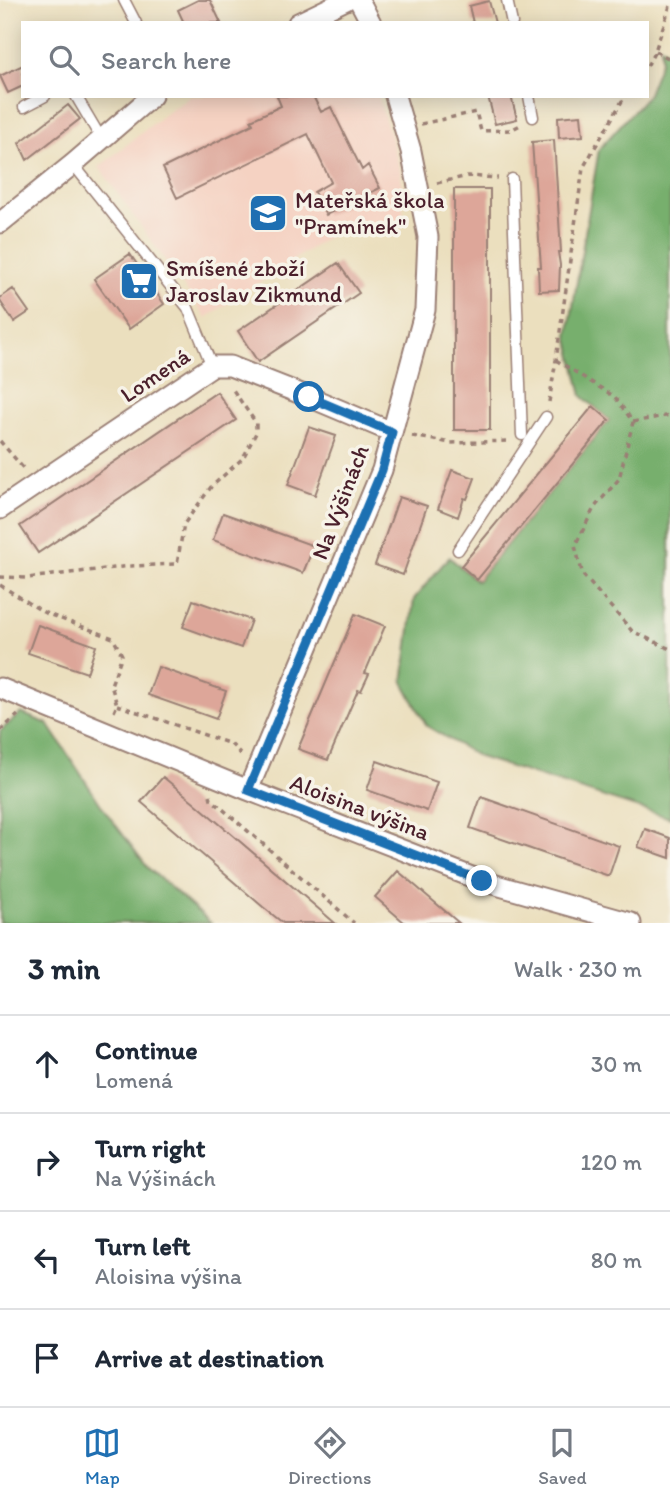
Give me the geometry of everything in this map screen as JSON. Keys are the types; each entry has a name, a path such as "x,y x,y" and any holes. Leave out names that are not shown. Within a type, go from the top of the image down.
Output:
{"street":[{"path":"302,21 346,0"},
{"path":"359,0 371,21"},
{"path":"0,223 150,98"},
{"name":"Na Výšinách","path":"248,790 382,470 425,310 428,237 396,98"},
{"name":"Lomená","path":"0,509 212,366 230,366 392,432"},
{"name":"Aloisina výšina","path":"0,688 248,790 482,881 631,923"}],"lane":[{"path":"124,0 135,21"},
{"path":"507,0 512,21"},
{"path":"24,107 41,98"},
{"path":"77,98 102,140"},
{"path":"528,98 533,117"},
{"path":"73,164 188,308 212,366"},
{"path":"512,179 522,435"},
{"path":"458,551 546,416"}],"path":[{"path":"649,62 670,6"},
{"path":"655,51 670,59"},
{"path":"546,416 583,168 624,98"},
{"path":"404,128 476,112 481,131 511,130 533,117"},
{"path":"418,186 468,176 512,179"},
{"path":"556,360 615,397 633,422 619,479 594,508 575,546 583,575 632,631 670,649"},
{"path":"0,577 27,578 131,565 177,564 184,524 211,487 243,458 256,433 256,424 236,393 212,366"},
{"path":"633,422 670,415"},
{"path":"392,432 451,443 513,441 522,435"},
{"path":"0,441 37,484"},
{"path":"0,585 45,613 113,638 122,655 111,685 117,705 231,744 256,771"},
{"path":"206,773 211,799 354,923"}],"shaded area":[{"name":"Mateřská škola \"Pramínek\"","path":"188,98 379,98 400,169 405,224 340,229 206,318 99,167"}],"green space":[{"path":"661,47 670,52 670,818 479,757 427,726 403,682 414,599 449,557 477,581 609,420 582,396 568,336 599,149 645,98 649,98 649,91 661,60"},
{"path":"21,713 48,724 103,808 148,868 211,923 0,923 0,731"}],"building":[{"path":"198,0 210,0 220,21 183,21 178,10"},
{"path":"489,1 494,21 473,21 469,6"},
{"path":"21,66 21,87 8,93 0,76"},
{"path":"278,98 314,98 321,112 331,107 362,170 368,165 380,188 326,215 314,192 331,182 308,134 177,198 163,168 253,124 251,120 281,106"},
{"path":"488,98 512,98 517,119 495,124"},
{"path":"68,105 80,119 27,160 19,143"},
{"path":"581,115 583,136 559,138 558,117"},
{"path":"554,140 561,252 558,252 559,290 539,291 538,267 541,267 532,142"},
{"path":"454,189 490,189 490,430 454,430"},
{"path":"130,254 164,304 129,329 94,279"},
{"path":"338,263 359,293 258,362 238,331"},
{"path":"13,289 29,312 14,322 0,301 0,298"},
{"path":"217,392 236,420 38,553 20,526"},
{"path":"593,406 609,420 477,580 461,566"},
{"path":"309,427 336,436 315,495 288,485"},
{"path":"452,470 475,478 458,517 438,509"},
{"path":"399,497 427,506 403,575 375,565"},
{"path":"223,513 314,546 303,573 213,540"},
{"path":"193,600 251,620 241,648 183,627"},
{"path":"355,614 385,626 365,673 369,674 361,691 358,690 328,760 298,749"},
{"path":"38,625 96,646 87,673 28,653"},
{"path":"158,667 226,691 216,719 148,695"},
{"path":"377,761 437,782 427,811 367,790"},
{"path":"163,777 335,923 283,923 263,907 141,802"},
{"path":"481,797 619,846 609,876 470,828"},
{"path":"645,829 670,838 670,858 638,847"},
{"path":"398,871 459,923 405,923 375,897"}],"place":[{"name":"Mateřská škola \"Pramínek\"","path":"268,213"},
{"name":"Smíšené zboží Jaroslav Zikmund","path":"139,281"}],"route":[{"path":"309,397 392,432 382,470 248,790 482,881"}]}
